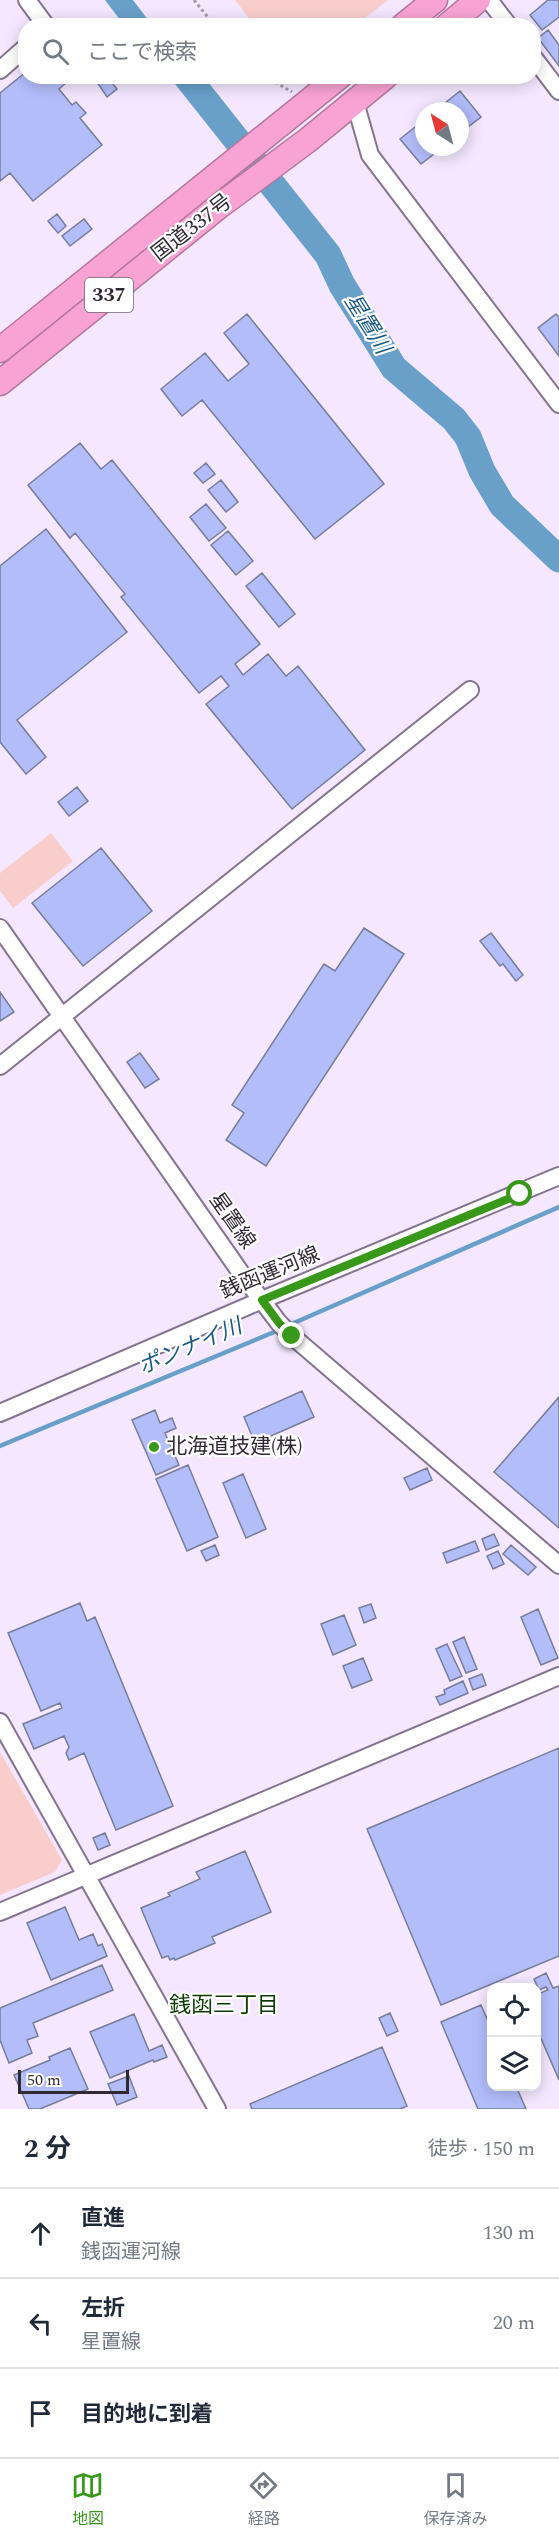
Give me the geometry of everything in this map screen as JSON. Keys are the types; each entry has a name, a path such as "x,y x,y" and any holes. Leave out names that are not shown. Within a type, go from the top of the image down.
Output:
{"highway":[{"path":"413,18 435,0"},
{"path":"457,18 478,0"},
{"name":"国道337号","path":"0,350 330,84"},
{"name":"国道337号","path":"0,383 218,207 308,140 376,84"}],"street":[{"path":"27,0 40,18"},
{"path":"489,0 503,18"},
{"path":"0,70 18,53"},
{"path":"541,67 559,91"},
{"path":"355,102 370,155 559,404"},
{"path":"0,1066 470,690"},
{"name":"星置線","path":"0,928 240,1273 279,1323 559,1565"},
{"name":"銭函運河線","path":"0,1413 559,1176"},
{"path":"0,1912 559,1676"},
{"path":"0,1722 88,1875 217,2109"}],"path":[{"path":"194,0 209,18"},
{"path":"279,84 310,101"}],"shaded area":[{"path":"235,0 388,0 365,18 249,18"},
{"path":"51,833 73,861 13,908 0,891 0,873"},
{"path":"0,1752 62,1860 55,1872 0,1895"}],"water":[{"path":"105,0 133,0 147,18 119,18"},
{"path":"177,84 197,84 230,127 222,134"}],"building":[{"path":"548,0 559,0 559,17 542,30 541,18 532,18 530,15"},
{"path":"548,30 559,45 559,66 541,42 541,36"},
{"path":"18,78 18,84 65,84 59,89 72,105 76,102 86,113 80,118 102,145 33,201 10,173 0,181 0,93"},
{"path":"98,84 113,84 117,89 107,97"},
{"path":"460,91 469,102 446,102"},
{"path":"469,102 481,117 469,126"},
{"path":"415,127 415,156 431,156 421,164 400,139"},
{"path":"57,214 66,226 58,233 48,221"},
{"path":"84,219 92,229 70,246 62,236"},
{"path":"247,314 384,484 315,539 202,400 182,416 161,389 205,353 228,381 249,364 224,333"},
{"path":"556,314 559,317 559,356 538,328"},
{"path":"80,443 101,469 112,460 260,644 235,664 243,675 268,654 286,676 298,666 365,750 292,809 206,704 229,686 221,676 199,693 121,597 125,594 75,533 70,538 28,485"},
{"path":"206,463 215,474 203,483 194,473"},
{"path":"221,480 238,502 226,512 208,490"},
{"path":"206,504 226,528 209,541 190,517"},
{"path":"46,529 127,632 17,720 46,757 26,774 0,742 0,566"},
{"path":"228,531 253,561 236,575 211,545"},
{"path":"262,573 295,614 279,627 246,586"},
{"path":"77,787 88,801 69,816 58,802"},
{"path":"101,848 152,911 83,966 32,903"},
{"path":"364,928 404,954 266,1166 226,1140 244,1113 232,1105 324,964 335,971"},
{"path":"491,933 523,975 516,981 503,964 500,966 480,941"},
{"path":"0,992 14,1012 0,1021"},
{"path":"140,1053 159,1079 145,1088 127,1062"},
{"path":"302,1391 314,1417 255,1443 244,1417"},
{"path":"559,1397 559,1528 494,1472"},
{"path":"155,1410 160,1423 172,1418 176,1428 165,1433 179,1465 156,1475 132,1420"},
{"path":"188,1465 218,1537 187,1551 156,1479"},
{"path":"427,1468 432,1480 410,1490 404,1478"},
{"path":"243,1474 266,1529 246,1538 223,1483"},
{"path":"494,1534 499,1545 486,1550 482,1539"},
{"path":"475,1541 479,1551 447,1563 443,1553"},
{"path":"215,1545 219,1555 206,1561 201,1551"},
{"path":"511,1545 536,1567 528,1575 503,1554"},
{"path":"498,1551 504,1564 493,1569 487,1556"},
{"path":"80,1603 87,1621 95,1617 173,1806 116,1830 84,1753 69,1760 66,1753 69,1747 64,1736 34,1749 23,1724 62,1708 60,1703 41,1711 8,1633"},
{"path":"371,1604 376,1618 364,1623 359,1608"},
{"path":"538,1609 558,1658 541,1665 521,1617"},
{"path":"344,1615 356,1645 333,1655 321,1624"},
{"path":"464,1637 477,1669 466,1673 453,1642"},
{"path":"447,1644 462,1676 450,1681 436,1649"},
{"path":"363,1658 372,1680 352,1688 343,1666"},
{"path":"482,1674 486,1685 473,1690 469,1679"},
{"path":"463,1681 468,1693 440,1705 436,1697 445,1694 444,1690"},
{"path":"559,1748 559,1956 494,1983 487,1983 487,1986 441,2005 367,1829"},
{"path":"105,1833 110,1845 98,1850 93,1838"},
{"path":"245,1851 271,1912 212,1937 215,1943 175,1960 174,1958 170,1960 168,1956 162,1958 141,1908 170,1896 168,1893 200,1879 196,1872"},
{"path":"65,1907 79,1940 93,1934 98,1946 102,1944 107,1956 51,1980 27,1923"},
{"path":"102,1965 113,1990 33,2023 38,2036 27,2040 32,2053 9,2063 0,2040 0,2008"},
{"path":"546,1973 553,1988 559,1986 559,2080 541,2039 541,1993 548,1990 546,1987 541,1989 541,1983 536,1983 534,1979"},
{"path":"481,2005 487,2019 487,2091 518,2091 526,2109 478,2109 441,2022"},
{"path":"390,2013 398,2031 387,2036 379,2018"},
{"path":"134,2014 149,2051 162,2045 167,2057 154,2062 153,2060 110,2078 90,2032"},
{"path":"382,2047 407,2106 400,2109 252,2109 250,2104"},
{"path":"70,2048 88,2089 40,2109 29,2109 14,2075 50,2060 49,2057"},
{"path":"129,2076 137,2097 117,2105 108,2084"}],"waterway":[{"name":"星置川","path":"192,84 328,255 342,285 394,368 454,419 468,437 482,471 502,505 559,559"},
{"name":"ポンナイ川","path":"287,1326 559,1207"},
{"name":"ポンナイ川","path":"0,1446 279,1330"}],"place":[{"name":"北海道技建(株)","path":"154,1447"}],"district":[{"name":"銭函三丁目","path":"224,2005"}],"route":[{"path":"292,1336 262,1300 520,1194"}]}
